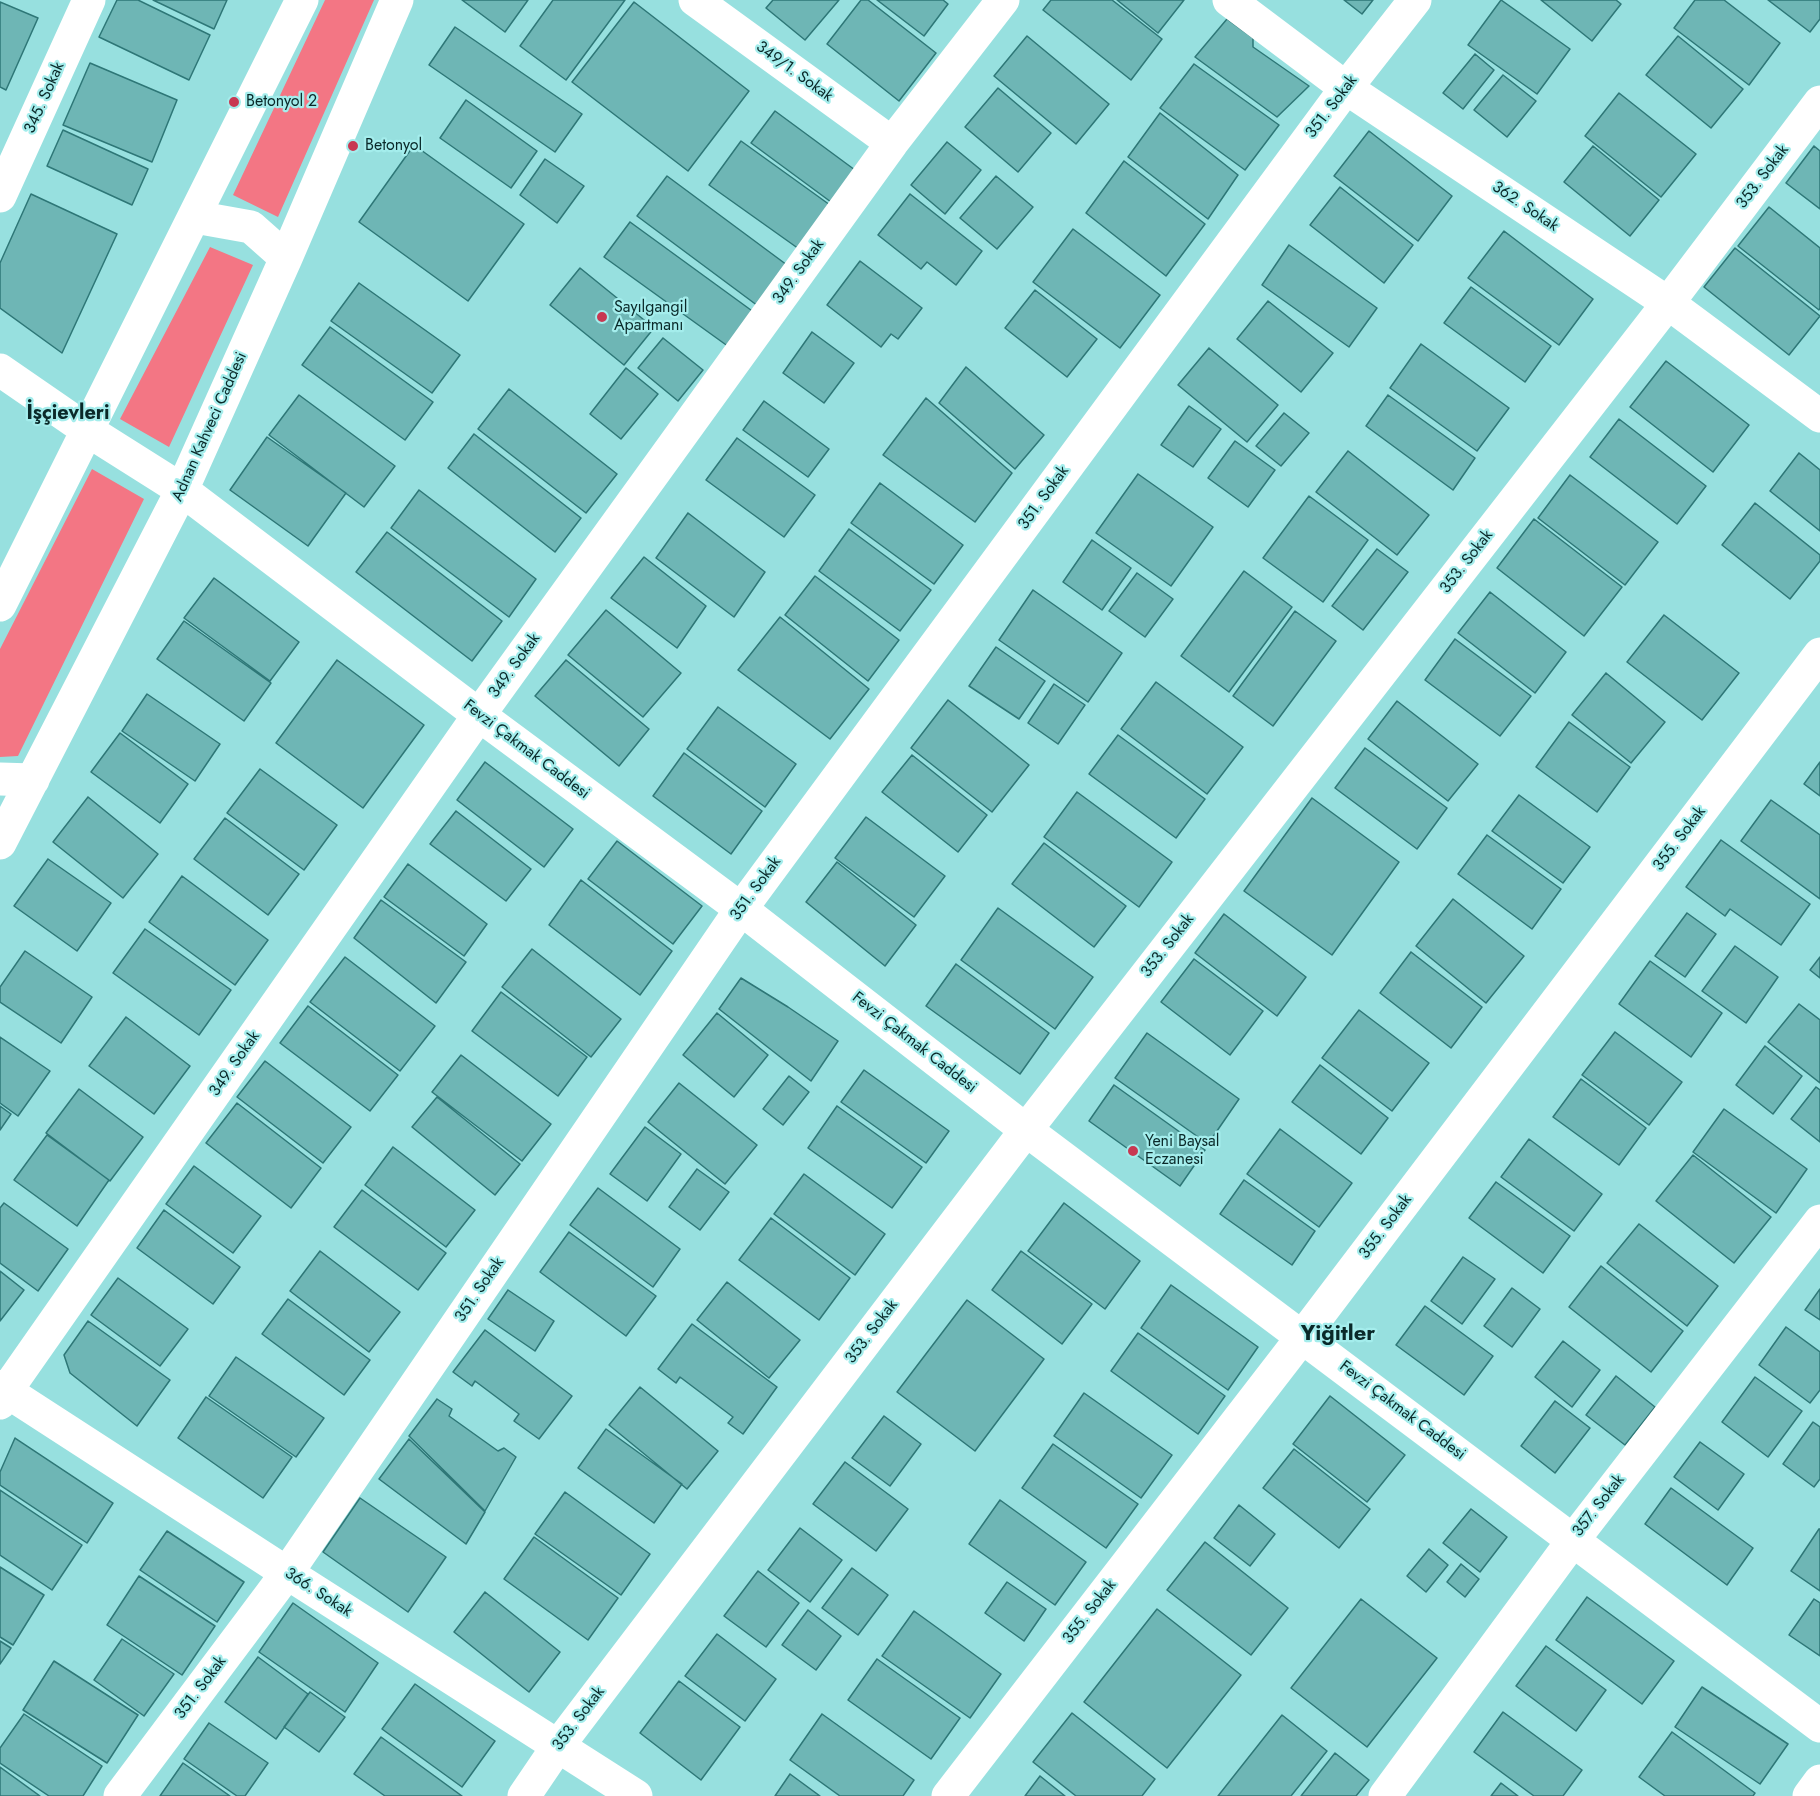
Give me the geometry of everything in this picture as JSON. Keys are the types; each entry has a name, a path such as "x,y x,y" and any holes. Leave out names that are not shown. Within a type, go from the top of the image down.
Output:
{"street":[{"name":"345. Sokak","path":"0,196 89,0"},
{"path":"0,605 302,0"},
{"name":"Adnan Kahveci Caddesi","path":"0,843 182,490 286,258 397,0"},
{"name":"349/1. Sokak","path":"695,0 892,143"},
{"name":"349. Sokak","path":"2,1394 479,716 892,143 1003,0"},
{"name":"362. Sokak","path":"1229,0 1346,87 1668,303 1820,416"},
{"name":"351. Sokak","path":"120,1796 287,1573 741,909 1346,87 1415,0"},
{"name":"353. Sokak","path":"524,1796 558,1746 1026,1130 1668,303 1820,102"},
{"path":"195,217 251,227 286,258"},
{"name":"Fevzi Çakmak Caddesi","path":"0,370 87,430 182,490 479,716 741,909 1026,1130 1574,1539 1820,1726"},
{"name":"355. Sokak","path":"948,1796 1303,1336 1820,654"},
{"path":"0,779 33,780"},
{"name":"357. Sokak","path":"1385,1796 1574,1539 1820,1221"},
{"name":"366. Sokak","path":"2,1394 636,1796"},
{"path":"1809,1796 1820,1780"}],"shaded area":[{"path":"325,0 374,0 278,217 233,195"},
{"path":"210,247 253,265 169,447 120,419"},
{"path":"92,469 144,499 18,756 0,757 0,649"}],"building":[{"path":"117,0 138,0 210,35 189,80 99,37"},
{"path":"153,0 227,0 214,29"},
{"path":"462,0 528,0 505,32"},
{"path":"553,0 625,0 566,80 520,46"},
{"path":"773,0 839,0 805,40 766,8"},
{"path":"861,0 868,0 936,53 899,101 827,44"},
{"path":"877,0 943,0 948,4 924,36"},
{"path":"1051,0 1112,0 1162,39 1131,80 1043,10"},
{"path":"1117,0 1184,0 1158,33"},
{"path":"1344,0 1373,0 1362,14"},
{"path":"1501,0 1570,49 1537,94 1468,45"},
{"path":"1541,0 1616,0 1621,4 1592,41"},
{"path":"1695,0 1724,0 1780,43 1749,85 1674,28"},
{"path":"1768,0 1820,0 1820,19 1810,32"},
{"path":"0,2 38,18 6,90 0,87"},
{"path":"634,2 749,91 688,171 572,82"},
{"path":"1227,19 1253,38 1253,47 1309,86 1277,117 1195,57"},
{"path":"455,27 582,114 555,152 429,65"},
{"path":"1027,36 1109,104 1076,144 994,76"},
{"path":"1678,36 1743,89 1711,128 1646,75"},
{"path":"1475,54 1494,70 1463,109 1443,93"},
{"path":"90,63 177,100 152,162 63,125"},
{"path":"1194,64 1279,125 1245,170 1160,108"},
{"path":"1503,75 1536,101 1507,137 1474,110"},
{"path":"998,88 1051,133 1018,172 965,127"},
{"path":"1619,93 1696,154 1661,197 1585,136"},
{"path":"466,100 537,151 511,188 440,138"},
{"path":"775,111 855,170 831,202 751,143"},
{"path":"1160,113 1238,175 1208,219 1128,157"},
{"path":"63,130 148,169 132,205 47,166"},
{"path":"1369,131 1452,196 1418,241 1334,176"},
{"path":"741,141 830,205 799,249 709,185"},
{"path":"947,142 981,170 945,214 911,185"},
{"path":"414,145 524,224 468,301 359,222"},
{"path":"1593,146 1659,200 1630,236 1564,182"},
{"path":"1814,146 1820,151 1820,209 1786,183"},
{"path":"545,159 584,186 557,223 520,195"},
{"path":"1124,161 1205,224 1166,276 1086,213"},
{"path":"667,176 787,265 758,306 637,216"},
{"path":"996,176 1033,207 997,249 960,218"},
{"path":"1340,187 1413,245 1384,283 1310,225"},
{"path":"31,194 117,234 62,353 0,308 0,263"},
{"path":"910,194 982,251 956,285 927,262 921,269 878,235"},
{"path":"1769,207 1820,248 1819,310 1738,246"},
{"path":"630,222 755,313 729,347 604,257"},
{"path":"1073,229 1160,295 1120,348 1033,282"},
{"path":"1504,231 1593,299 1559,345 1468,278"},
{"path":"1289,245 1377,308 1349,347 1262,285"},
{"path":"1735,248 1820,316 1789,355 1704,287"},
{"path":"860,261 922,308 898,339 891,334 881,347 827,305"},
{"name":"Sayılgangil Apartmanı","path":"580,268 654,328 624,365 550,305"},
{"path":"359,283 460,355 432,393 331,321"},
{"path":"1471,287 1551,346 1525,382 1444,323"},
{"path":"1035,290 1097,339 1067,377 1005,328"},
{"path":"1268,301 1333,353 1301,392 1237,339"},
{"path":"330,327 433,402 405,440 302,365"},
{"path":"812,332 854,363 824,403 783,373"},
{"path":"663,338 703,370 678,401 638,368"},
{"path":"1421,344 1509,408 1477,451 1390,388"},
{"path":"1209,348 1278,405 1247,442 1178,385"},
{"path":"1666,361 1749,425 1713,472 1630,407"},
{"path":"966,367 1044,435 1015,469 939,403"},
{"path":"626,368 658,394 621,439 590,414"},
{"path":"509,389 617,474 586,513 478,429"},
{"path":"299,395 395,466 364,507 269,435"},
{"path":"1388,395 1475,458 1453,490 1366,426"},
{"path":"926,398 1012,473 975,522 883,455"},
{"path":"764,401 829,449 808,477 743,430"},
{"path":"1189,406 1221,429 1193,467 1161,445"},
{"path":"1284,413 1309,433 1281,466 1256,446"},
{"path":"1619,419 1706,486 1677,524 1590,457"},
{"path":"474,434 581,518 555,552 448,468"},
{"path":"267,437 346,493 308,546 230,490"},
{"path":"737,438 815,495 784,537 706,480"},
{"path":"1235,441 1275,470 1248,507 1208,478"},
{"path":"1348,451 1429,515 1397,555 1316,492"},
{"path":"1799,453 1820,470 1820,531 1770,491"},
{"path":"1138,474 1213,527 1171,586 1096,533"},
{"path":"1570,475 1658,542 1625,585 1538,518"},
{"path":"880,483 963,545 934,584 851,523"},
{"path":"419,490 536,579 509,617 391,528"},
{"path":"1309,496 1368,540 1323,602 1263,558"},
{"path":"1755,503 1820,555 1820,561 1790,599 1722,545"},
{"path":"688,513 765,572 734,617 656,558"},
{"path":"1534,519 1622,587 1584,636 1497,568"},
{"path":"849,529 931,590 900,631 819,571"},
{"path":"387,532 502,621 472,661 356,572"},
{"path":"1092,540 1131,568 1102,610 1063,582"},
{"path":"1377,549 1408,572 1363,630 1332,606"},
{"path":"644,557 706,606 677,648 611,598"},
{"path":"1244,571 1292,607 1229,692 1181,656"},
{"path":"1137,573 1173,599 1145,637 1109,611"},
{"path":"815,576 899,640 868,681 785,615"},
{"path":"214,578 299,642 270,681 184,618"},
{"path":"1033,590 1122,653 1088,702 999,640"},
{"path":"1490,592 1566,652 1535,693 1458,633"},
{"path":"606,610 681,673 643,717 568,655"},
{"path":"1295,611 1336,641 1273,726 1233,696"},
{"path":"1664,615 1739,673 1702,720 1627,662"},
{"path":"780,617 869,689 830,739 738,670"},
{"path":"184,621 271,683 244,721 157,659"},
{"path":"1455,639 1531,696 1500,736 1425,680"},
{"path":"996,647 1045,681 1019,719 969,686"},
{"path":"337,660 424,725 363,808 276,743"},
{"path":"566,660 649,729 619,766 535,696"},
{"path":"1606,673 1665,722 1631,763 1572,715"},
{"path":"1156,682 1243,747 1207,794 1121,729"},
{"path":"1054,684 1085,705 1058,744 1028,723"},
{"path":"147,694 220,744 195,781 122,731"},
{"path":"948,700 1029,765 992,812 911,748"},
{"path":"1397,701 1478,764 1448,801 1368,739"},
{"path":"718,707 796,764 765,807 687,749"},
{"path":"1569,722 1630,767 1597,812 1536,767"},
{"path":"120,733 188,784 160,823 91,772"},
{"path":"1118,735 1205,799 1176,838 1089,774"},
{"path":"1365,748 1447,808 1417,849 1335,788"},
{"path":"684,753 762,811 731,854 653,796"},
{"path":"912,755 987,815 958,852 882,792"},
{"path":"485,762 573,829 544,867 457,800"},
{"path":"1820,762 1820,796 1804,784"},
{"path":"260,769 337,825 304,870 227,813"},
{"path":"1077,792 1172,862 1139,907 1044,837"},
{"path":"1519,795 1590,847 1563,883 1492,831"},
{"path":"88,797 158,854 123,898 53,842"},
{"path":"1312,798 1399,862 1332,955 1244,891"},
{"path":"1771,800 1820,835 1820,899 1741,841"},
{"path":"456,811 531,869 506,901 430,844"},
{"path":"866,817 945,876 914,917 835,858"},
{"path":"225,818 299,874 268,915 194,859"},
{"path":"1487,835 1561,889 1532,929 1458,874"},
{"path":"1721,840 1810,904 1781,945 1730,909 1725,916 1686,887"},
{"path":"617,841 702,906 673,944 588,879"},
{"path":"1044,843 1126,906 1094,947 1012,884"},
{"path":"48,859 111,903 77,951 14,906"},
{"path":"837,862 916,925 885,966 806,902"},
{"path":"408,864 487,924 464,956 384,897"},
{"path":"182,876 268,940 235,985 149,922"},
{"path":"581,880 672,951 640,995 549,925"},
{"path":"1453,899 1524,956 1486,1003 1416,946"},
{"path":"381,900 466,962 436,1003 354,938"},
{"path":"998,908 1093,977 1055,1029 961,960"},
{"path":"1687,913 1716,934 1685,977 1655,956"},
{"path":"1224,914 1306,977 1277,1016 1195,953"},
{"path":"145,929 231,990 199,1035 113,973"},
{"path":"1735,946 1778,977 1746,1023 1702,991"},
{"path":"532,949 621,1019 591,1057 502,987"},
{"path":"25,951 92,997 61,1043 0,1002 0,987"},
{"path":"1411,952 1482,1007 1451,1048 1380,993"},
{"path":"345,957 435,1026 400,1071 310,1002"},
{"path":"1820,957 1820,978 1810,970"},
{"path":"1194,959 1263,1011 1230,1055 1161,1002"},
{"path":"1650,961 1722,1013 1691,1057 1619,1004"},
{"path":"956,964 1049,1033 1020,1074 926,1006"},
{"path":"741,978 838,1041 811,1081 719,1009"},
{"path":"501,992 587,1057 558,1096 472,1031"},
{"path":"1799,1004 1820,1020 1820,1083 1768,1042"},
{"path":"308,1006 398,1075 370,1111 280,1043"},
{"path":"1359,1010 1429,1063 1392,1111 1322,1058"},
{"path":"717,1013 768,1055 734,1097 683,1055"},
{"path":"126,1017 190,1066 154,1114 89,1066"},
{"path":"1615,1032 1682,1082 1649,1125 1582,1075"},
{"path":"1147,1033 1239,1099 1208,1144 1115,1078"},
{"path":"0,1037 50,1071 18,1116 0,1103"},
{"path":"1765,1046 1802,1076 1773,1114 1736,1085"},
{"path":"461,1055 551,1124 522,1161 432,1092"},
{"path":"265,1061 351,1127 323,1163 237,1097"},
{"path":"1320,1065 1388,1118 1361,1154 1292,1102"},
{"path":"864,1070 949,1131 926,1163 841,1102"},
{"path":"789,1076 809,1092 783,1125 763,1109"},
{"path":"1581,1079 1646,1128 1619,1165 1553,1117"},
{"path":"679,1083 757,1145 725,1184 648,1122"},
{"path":"1114,1085 1205,1150 1180,1186 1089,1121"},
{"path":"1816,1087 1820,1090 1820,1142 1791,1119"},
{"path":"79,1089 143,1137 110,1181 46,1133"},
{"path":"437,1097 520,1164 495,1195 412,1127"},
{"path":"237,1103 321,1168 291,1208 206,1143"},
{"path":"0,1106 11,1114 0,1130"},
{"path":"837,1106 922,1167 892,1208 808,1148"},
{"path":"1724,1109 1807,1169 1776,1213 1693,1152"},
{"path":"645,1127 681,1154 647,1201 610,1174"},
{"path":"1280,1129 1352,1183 1319,1227 1247,1174"},
{"path":"47,1135 109,1180 77,1226 14,1180"},
{"path":"1529,1139 1602,1194 1574,1231 1501,1177"},
{"path":"393,1147 475,1210 446,1247 365,1185"},
{"path":"1693,1155 1771,1217 1734,1263 1656,1201"},
{"path":"194,1166 261,1216 233,1253 166,1204"},
{"path":"697,1169 729,1192 700,1230 669,1207"},
{"path":"804,1174 885,1234 855,1275 774,1214"},
{"path":"1244,1180 1315,1231 1292,1265 1220,1214"},
{"path":"1496,1182 1570,1236 1543,1273 1469,1218"},
{"path":"598,1188 680,1249 653,1287 570,1225"},
{"path":"362,1190 446,1253 418,1290 334,1227"},
{"path":"4,1203 68,1249 38,1291 0,1263 0,1208"},
{"path":"1064,1203 1140,1261 1105,1309 1028,1251"},
{"path":"164,1210 240,1267 213,1304 137,1248"},
{"path":"771,1218 850,1278 819,1320 739,1260"},
{"path":"1639,1224 1718,1286 1687,1326 1607,1263"},
{"path":"569,1232 656,1296 626,1336 540,1272"},
{"path":"320,1251 400,1312 369,1352 290,1291"},
{"path":"1021,1251 1092,1304 1062,1344 992,1290"},
{"path":"1463,1257 1495,1279 1462,1324 1431,1301"},
{"path":"1601,1266 1683,1331 1651,1372 1569,1307"},
{"path":"0,1271 24,1290 0,1321"},
{"path":"118,1278 188,1329 160,1366 91,1315"},
{"path":"727,1282 800,1340 769,1378 697,1320"},
{"path":"1171,1285 1258,1347 1228,1390 1141,1328"},
{"path":"1512,1288 1540,1309 1512,1347 1484,1326"},
{"path":"1820,1289 1820,1320 1805,1310"},
{"path":"508,1290 554,1321 535,1351 488,1319"},
{"path":"288,1299 370,1360 344,1395 262,1334"},
{"path":"967,1300 1044,1359 975,1451 897,1392"},
{"path":"1425,1306 1493,1356 1464,1395 1396,1345"},
{"path":"88,1321 170,1380 137,1426 70,1373 64,1355"},
{"path":"692,1324 777,1387 743,1434 728,1423 733,1417 680,1377 676,1383 658,1369"},
{"path":"1786,1327 1820,1352 1820,1390 1810,1403 1759,1365"},
{"path":"485,1330 572,1396 539,1439 514,1421 519,1414 475,1381 472,1386 453,1372"},
{"path":"1138,1333 1225,1396 1198,1434 1111,1371"},
{"path":"1563,1341 1600,1370 1572,1407 1535,1377"},
{"path":"236,1357 324,1418 296,1457 209,1396"},
{"path":"1616,1376 1655,1407 1625,1445 1586,1415"},
{"path":"1755,1377 1802,1411 1768,1457 1722,1422"},
{"path":"640,1387 718,1451 687,1489 609,1425"},
{"path":"1084,1393 1172,1455 1141,1498 1054,1436"},
{"path":"1330,1396 1405,1455 1367,1502 1293,1444"},
{"path":"206,1397 292,1457 263,1498 178,1438"},
{"path":"437,1399 452,1409 449,1416 498,1451 504,1448 516,1457 485,1511 409,1436"},
{"path":"1555,1401 1590,1428 1555,1473 1521,1446"},
{"path":"884,1416 921,1444 890,1486 852,1458"},
{"path":"1813,1422 1820,1427 1820,1479 1814,1487 1783,1464"},
{"path":"606,1429 682,1484 654,1523 578,1468"},
{"path":"15,1438 113,1503 87,1543 0,1485 0,1472"},
{"path":"409,1439 485,1512 466,1544 379,1479"},
{"path":"1700,1442 1744,1474 1718,1510 1674,1477"},
{"path":"1053,1444 1138,1504 1106,1548 1022,1488"},
{"path":"1294,1449 1370,1509 1339,1548 1263,1488"},
{"path":"845,1462 908,1509 876,1551 813,1504"},
{"path":"1671,1488 1753,1548 1727,1585 1645,1524"},
{"path":"0,1490 82,1545 52,1590 0,1555"},
{"path":"565,1492 650,1554 621,1595 535,1534"},
{"path":"360,1498 446,1557 408,1612 323,1552"},
{"path":"1000,1500 1086,1562 1055,1605 969,1544"},
{"path":"1239,1505 1275,1534 1250,1566 1214,1538"},
{"path":"1471,1509 1507,1537 1480,1572 1443,1543"},
{"path":"800,1528 842,1560 810,1602 768,1570"},
{"path":"1820,1529 1820,1591 1791,1571"},
{"path":"167,1531 244,1582 217,1622 140,1570"},
{"path":"534,1537 618,1598 588,1640 504,1579"},
{"path":"1205,1542 1288,1608 1251,1655 1167,1590"},
{"path":"1429,1549 1448,1565 1426,1592 1407,1576"},
{"path":"1461,1564 1479,1579 1465,1597 1447,1582"},
{"path":"0,1567 44,1595 13,1645 0,1637"},
{"path":"852,1568 888,1595 858,1635 822,1608"},
{"path":"758,1571 799,1603 766,1647 724,1616"},
{"path":"139,1576 215,1626 182,1675 107,1625"},
{"path":"1007,1582 1046,1609 1024,1641 985,1613"},
{"path":"485,1592 560,1652 529,1692 454,1632"},
{"path":"1587,1597 1674,1661 1642,1704 1556,1640"},
{"path":"1361,1599 1437,1658 1367,1747 1291,1688"},
{"path":"1814,1599 1820,1603 1820,1656 1789,1635"},
{"path":"293,1603 378,1663 345,1712 259,1652"},
{"path":"1157,1609 1241,1675 1167,1768 1084,1702"},
{"path":"808,1610 841,1636 816,1670 782,1645"},
{"path":"914,1611 1001,1674 970,1718 882,1656"},
{"path":"717,1634 776,1679 745,1721 685,1676"},
{"path":"122,1639 174,1674 144,1716 94,1680"},
{"path":"0,1641 11,1648 0,1664"},
{"path":"1546,1646 1606,1690 1576,1731 1516,1686"},
{"path":"258,1657 308,1694 276,1739 225,1702"},
{"path":"877,1659 960,1718 931,1759 848,1700"},
{"path":"54,1661 138,1715 107,1763 23,1710"},
{"path":"679,1681 740,1727 701,1780 640,1733"},
{"path":"415,1684 495,1741 462,1787 382,1729"},
{"path":"1702,1687 1788,1744 1760,1784 1675,1727"},
{"path":"310,1692 345,1717 319,1752 284,1727"},
{"path":"1503,1712 1582,1770 1563,1796 1534,1796 1474,1752"},
{"path":"1072,1713 1155,1779 1142,1796 1076,1796 1033,1762"},
{"path":"24,1714 102,1766 83,1796 49,1796 0,1763 0,1748"},
{"path":"822,1714 914,1780 903,1796 840,1796 790,1760"},
{"path":"1282,1715 1327,1751 1291,1796 1218,1796"},
{"path":"209,1723 268,1763 245,1796 237,1796 184,1759"},
{"path":"1672,1732 1755,1793 1753,1796 1665,1796 1639,1777"},
{"path":"381,1737 462,1796 385,1796 354,1774"},
{"path":"1335,1753 1369,1780 1356,1796 1301,1796"},
{"path":"183,1763 230,1796 160,1796"},
{"path":"0,1767 40,1796 0,1796"},
{"path":"790,1774 820,1796 775,1796"},
{"path":"1040,1776 1065,1796 1025,1796"},
{"path":"1501,1783 1518,1796 1491,1796"}],"place":[{"name":"Betonyol 2","path":"234,102"},
{"name":"Betonyol","path":"353,146"},
{"name":"Sayılgangil Apartmanı","path":"602,317"},
{"name":"Yeni Baysal Eczanesi","path":"1133,1151"}],"district":[{"name":"İşçievleri","path":"68,414"},
{"name":"Yiğitler","path":"1338,1335"}]}
